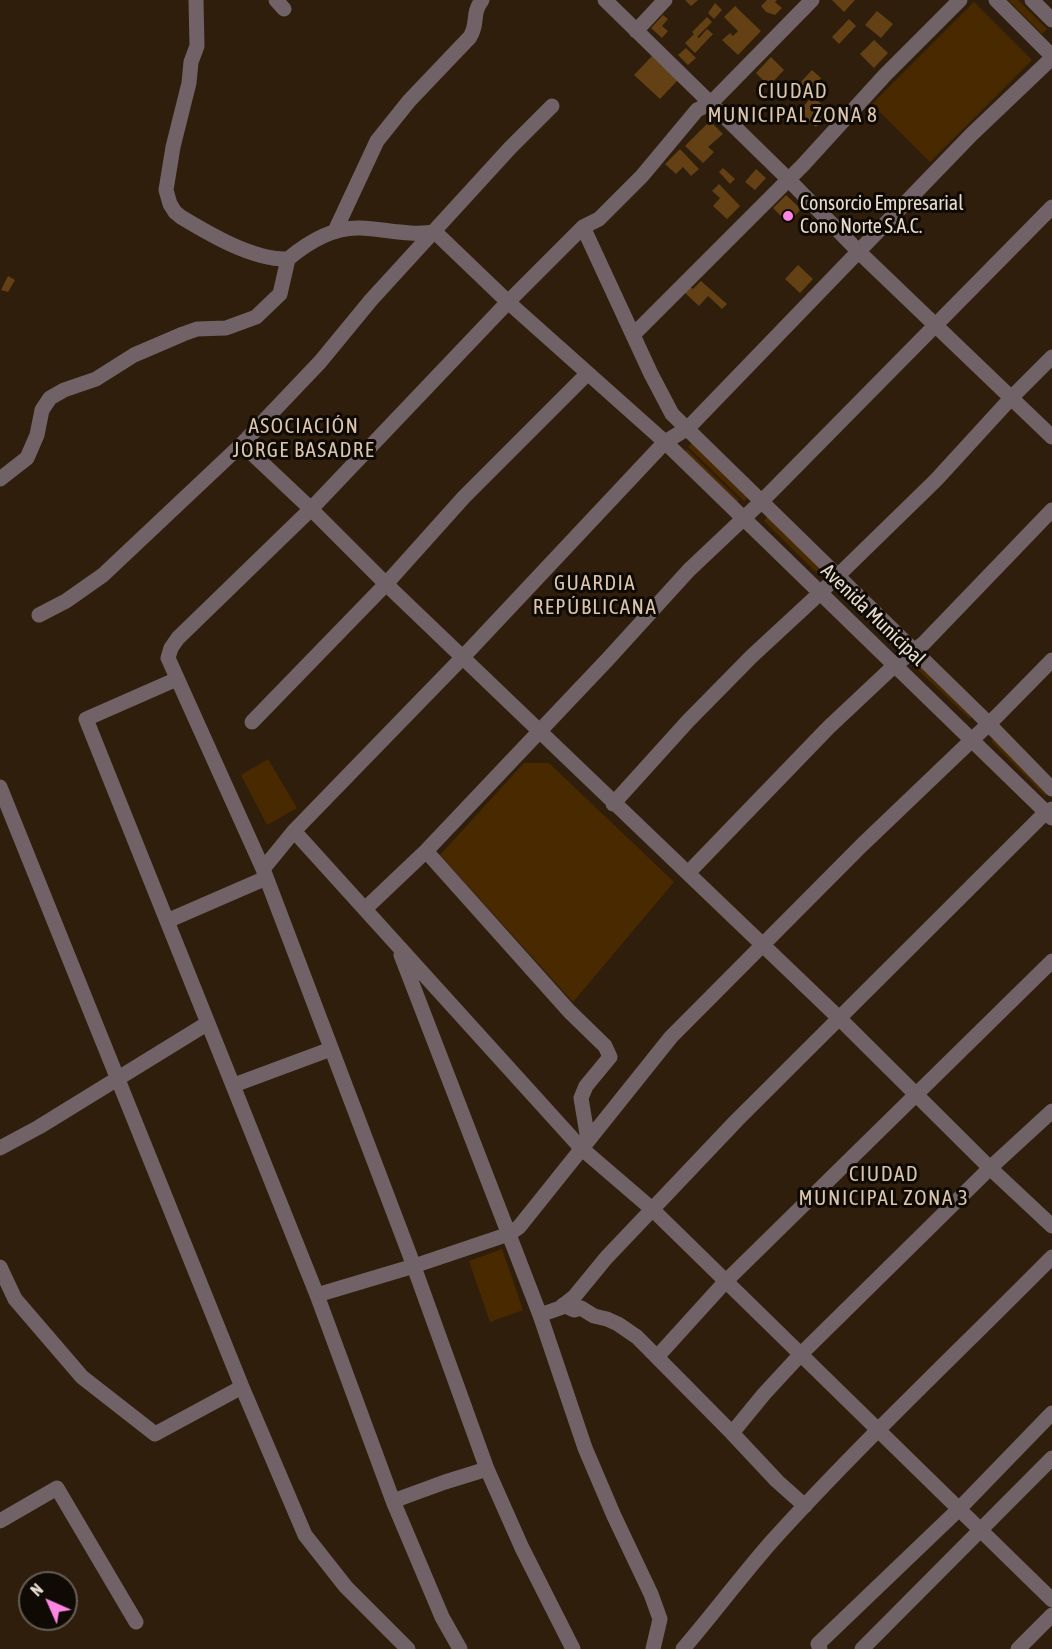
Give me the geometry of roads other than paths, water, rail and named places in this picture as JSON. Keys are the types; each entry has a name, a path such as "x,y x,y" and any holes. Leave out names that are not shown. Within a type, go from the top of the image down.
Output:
{"street":[{"path":"196,0 197,46 191,62 189,83 173,147 166,190 175,212 227,242 272,260 288,259 335,231 358,228 419,234 435,232"},
{"path":"335,231 377,141 409,101 470,37 476,27 475,15 482,0"},
{"path":"605,0 788,179 860,253 936,323 1052,437"},
{"path":"636,31 665,0"},
{"path":"573,1649 522,1548 488,1469 414,1266 265,873 168,658 177,639 311,509 508,302 583,227 600,219 642,176 697,110 711,103 812,0"},
{"path":"633,335 788,179 885,75 960,0"},
{"path":"167,921 265,873 294,831 463,657 665,442 688,428 860,253 971,135 1052,57 996,0"},
{"path":"1032,0 1052,20"},
{"path":"39,615 66,601 103,575 242,444 320,362 371,300 510,148 552,106"},
{"path":"366,908 426,851 689,570 762,501 1052,207"},
{"name":"Avenida Municipal","path":"583,227 672,414 988,723 1052,789"},
{"name":"Avenida Municipal","path":"435,232 508,302 665,442 819,594 1050,813"},
{"path":"0,480 27,458 37,435 42,410 50,398 64,390 96,379 134,355 183,334 197,329 226,328 256,318 279,294 288,259"},
{"path":"614,804 688,721 752,656 936,480 1052,357"},
{"path":"252,723 386,584 464,497 587,374"},
{"path":"242,444 1052,1226"},
{"path":"688,873 829,727 895,665 915,651 1052,510"},
{"path":"317,1295 414,1266 510,1233 519,1227 671,1037 1052,660"},
{"path":"177,679 86,719 317,1295 393,1501 442,1617 460,1649"},
{"path":"0,787 117,1079 305,1535 346,1587 408,1649"},
{"path":"540,1315 563,1305 574,1297 606,1258 652,1209 839,1018 1050,813"},
{"path":"294,831 584,1144 1052,1600"},
{"path":"426,851 569,1011 605,1046 610,1057 586,1086 581,1098 584,1144"},
{"path":"397,944 510,1233 585,1448 651,1594 660,1620 653,1649"},
{"path":"657,1357 725,1282 1052,961"},
{"path":"0,1148 39,1127 207,1023"},
{"path":"234,1085 332,1049"},
{"path":"732,1432 800,1355 990,1168 1052,1111"},
{"path":"683,1649 771,1542 878,1429 1052,1257"},
{"path":"0,1267 15,1299 82,1377 155,1434 243,1387"},
{"path":"563,1305 574,1310 581,1308 594,1316 607,1318 637,1337 732,1432 777,1481 805,1506"},
{"path":"820,1649 818,1644 958,1510 1052,1413"},
{"path":"862,1649 1052,1458"},
{"path":"393,1501 488,1469"},
{"path":"0,1521 57,1488 136,1622"},
{"path":"1018,1649 1052,1614"}],"place":[{"name":"Consorcio Empresarial Cono Norte S.A.C.","path":"788,216"}],"district":[{"name":"CIUDAD MUNICIPAL ZONA 8","path":"793,103"},
{"name":"ASOCIACIÓN JORGE BASADRE","path":"304,438"},
{"name":"GUARDIA REPÚBLICANA","path":"595,595"},
{"name":"CIUDAD MUNICIPAL ZONA 3","path":"884,1186"}]}
